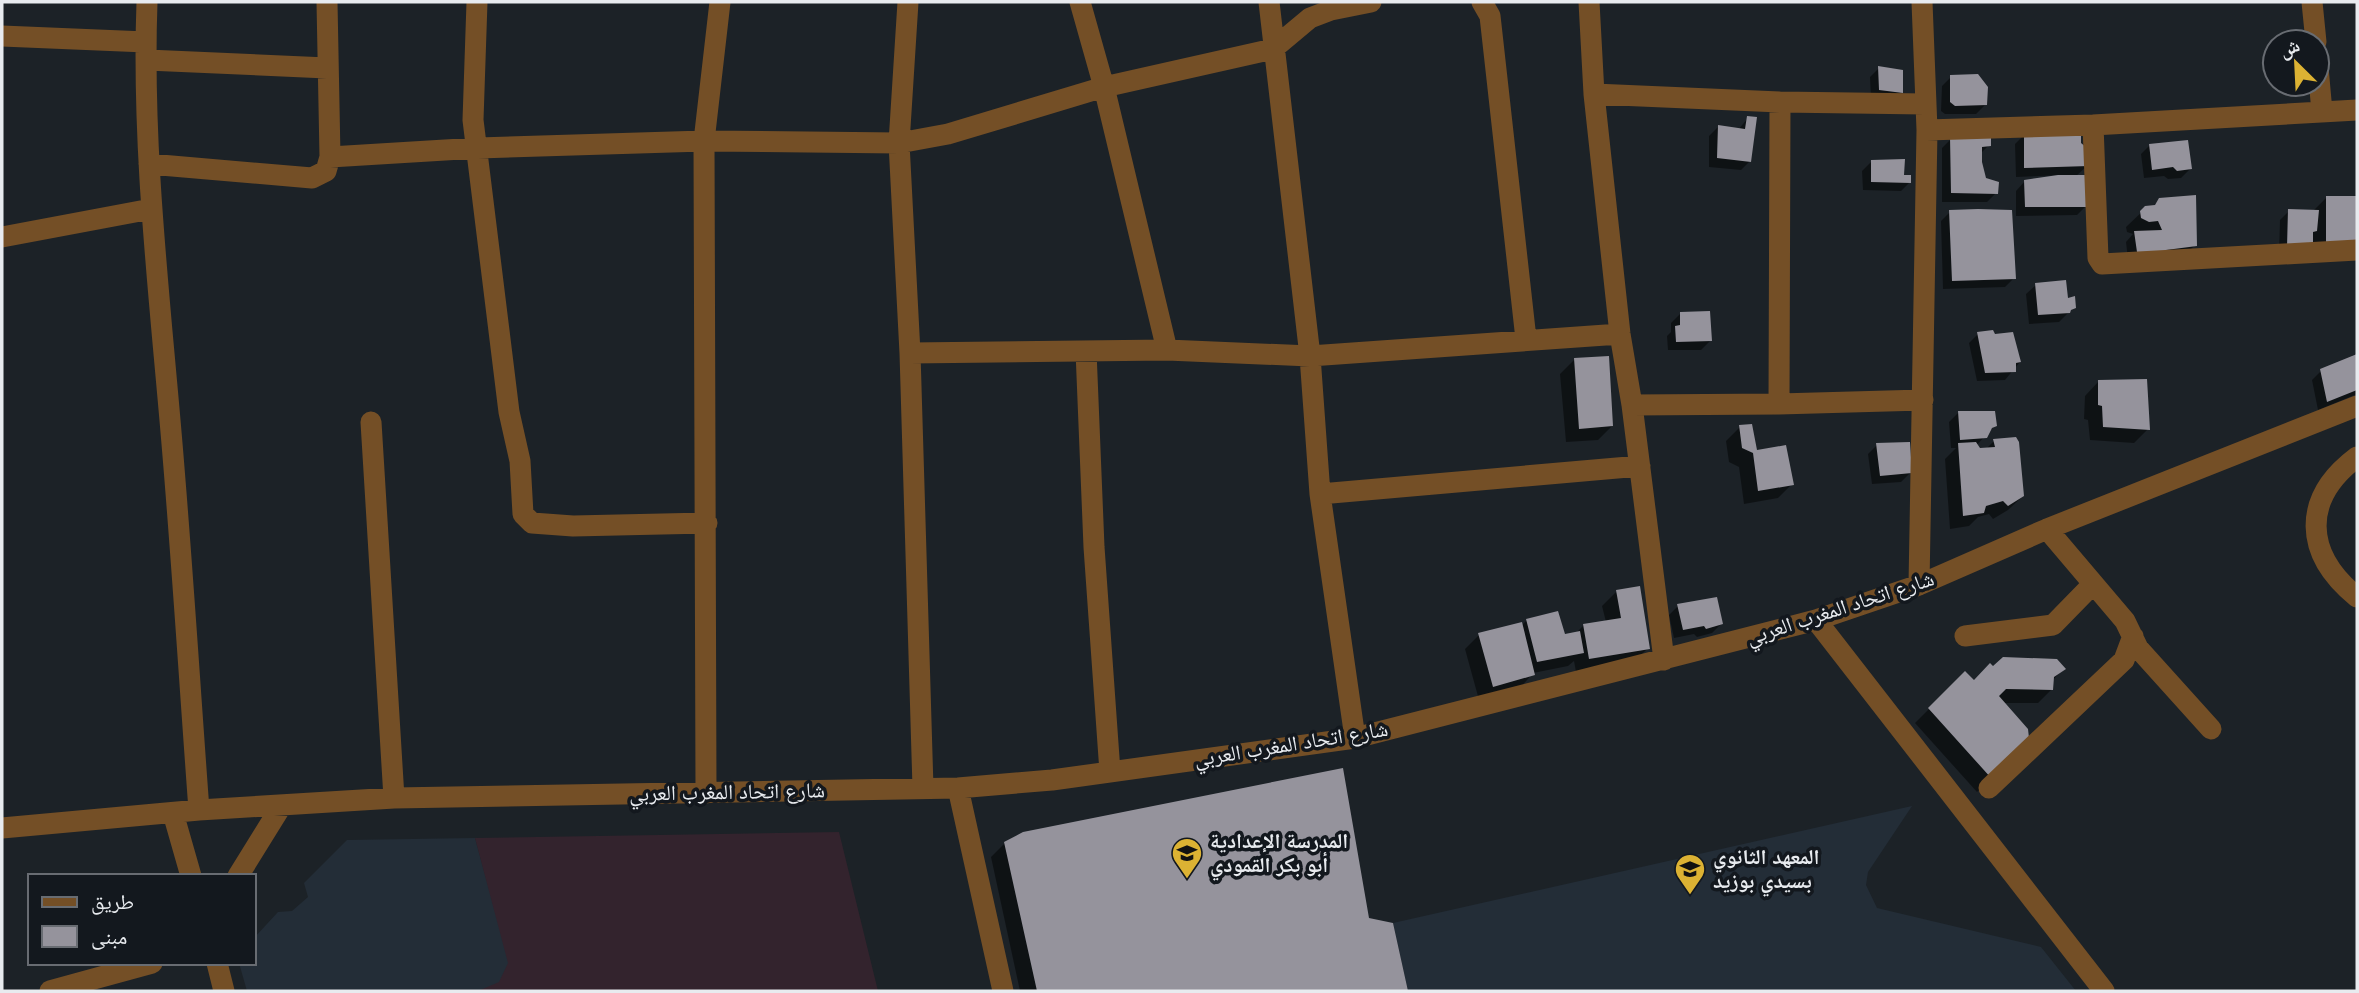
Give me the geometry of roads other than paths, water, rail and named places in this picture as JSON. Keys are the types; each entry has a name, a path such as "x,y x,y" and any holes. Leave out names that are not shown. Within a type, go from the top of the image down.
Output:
{"street":[{"path":"147,2 146,51 152,209 200,810"},
{"path":"149,163 312,178 326,171 330,157 327,2"},
{"path":"477,2 474,120 509,412 520,461 521,506 525,518 538,524 573,526 707,523"},
{"path":"706,793 704,141 720,2"},
{"path":"908,2 900,143 910,353 923,788"},
{"path":"1080,2 1104,88 1167,350"},
{"path":"1269,2 1310,356 1320,494 1355,738"},
{"path":"330,157 478,148 704,141 900,143 948,134 1104,88 1273,49 1310,18 1331,10 1371,2"},
{"path":"1482,2 1490,16 1526,340"},
{"path":"1589,2 1594,94 1620,334 1632,405 1664,660"},
{"path":"1919,585 1927,130 1922,2"},
{"path":"2312,2 2315,28"},
{"path":"2,37 327,68"},
{"path":"1594,94 1780,102 1925,104"},
{"path":"2321,98 2322,112"},
{"path":"1779,404 1780,102"},
{"path":"1927,130 2093,125 2357,110"},
{"path":"2093,125 2098,258 2102,264 2357,250"},
{"path":"2,237 152,209"},
{"path":"910,353 1167,350 1310,356 1620,334"},
{"path":"1086,351 1094,547 1110,772"},
{"path":"1632,405 1923,400"},
{"name":"شارع اتحاد المغرب العربي","path":"2,828 200,810 394,798 958,788 1110,772 1355,738 1816,621 1919,585 2047,529 2357,406"},
{"path":"371,422 394,798"},
{"path":"2357,457 2341,469 2328,485 2316,512 2318,542 2326,563 2357,597"},
{"path":"1320,494 1640,466"},
{"path":"2047,529 2126,621 2138,648 2211,729"},
{"path":"1965,636 2053,625 2094,584"},
{"path":"1816,621 2104,991"},
{"path":"1989,788 2124,660 2133,636"},
{"path":"958,788 1003,991"},
{"path":"239,874 282,805"},
{"path":"173,813 190,874"},
{"path":"50,991 145,965"},
{"path":"218,965 225,991"}],"place":[{"name":"المدرسة الإعدادية أبو بكر القمودي","path":"1187,880"},
{"name":"المعهد الثانوي بسيدي بوزيد","path":"1690,896"}]}
